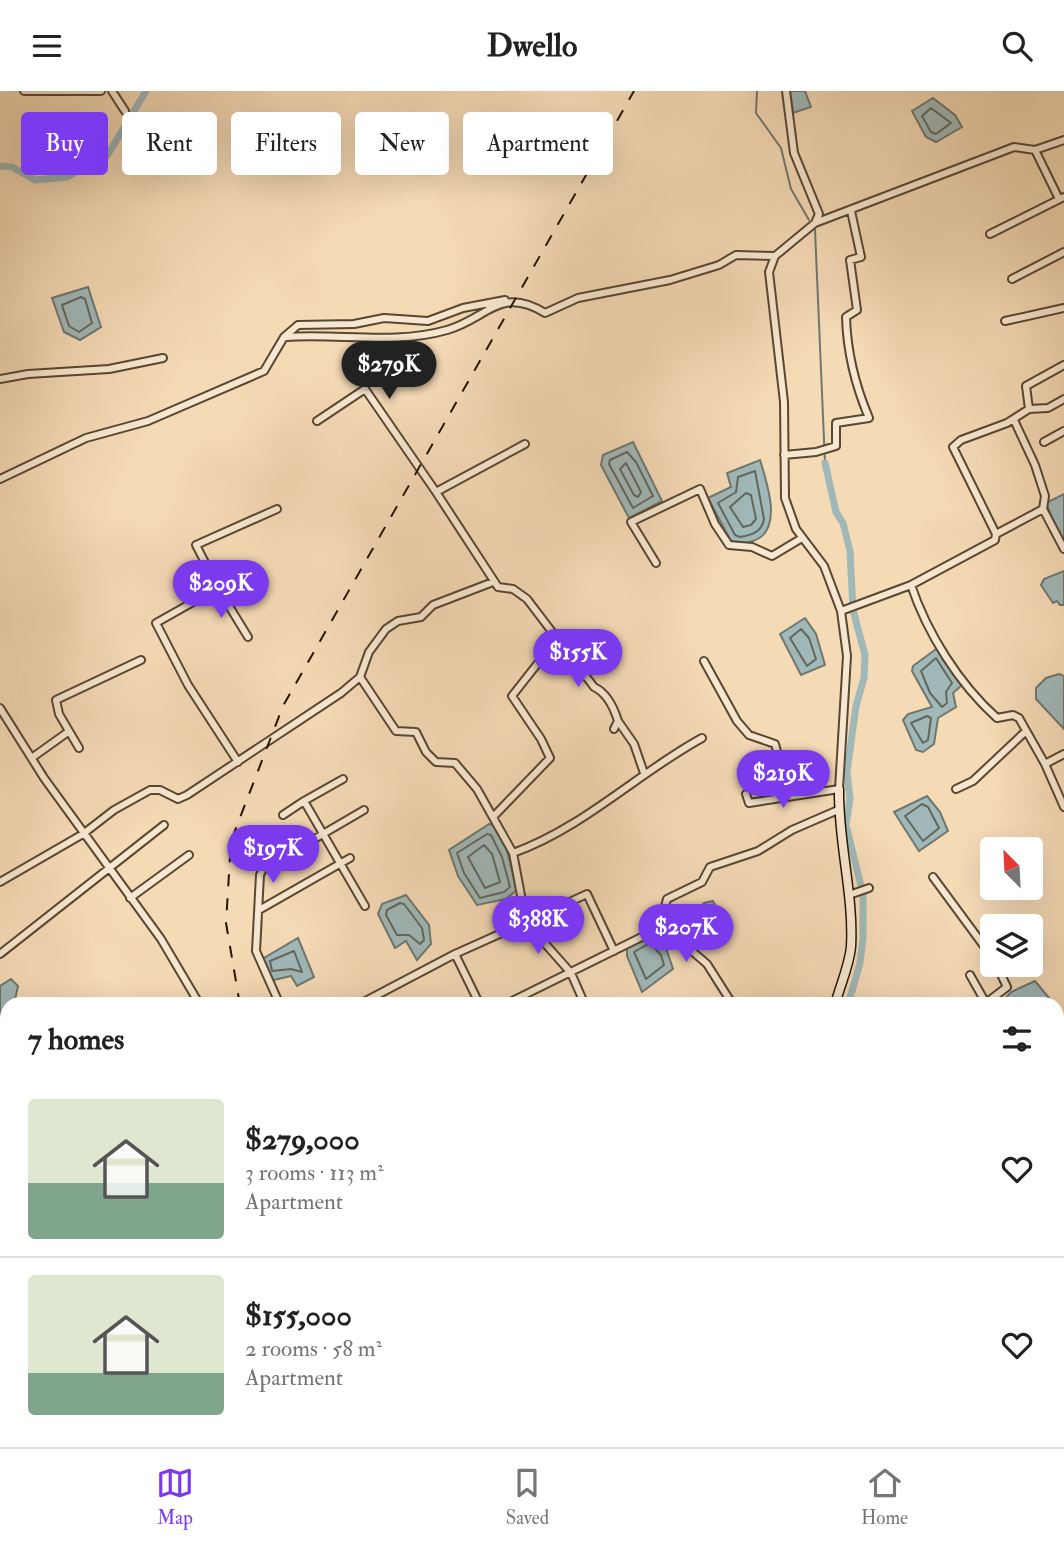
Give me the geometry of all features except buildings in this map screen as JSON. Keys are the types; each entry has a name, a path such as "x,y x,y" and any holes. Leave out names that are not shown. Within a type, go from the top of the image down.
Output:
{"street":[{"path":"24,91 101,91"},
{"path":"112,91 125,111"},
{"path":"786,91 794,153 819,214 814,223 775,256 769,272 784,402 785,498 802,538 824,566 841,611 847,656 838,810 849,895 851,947 838,997"},
{"path":"814,223 1014,147 1034,150 1064,140"},
{"path":"990,234 1062,198 1034,150"},
{"path":"784,455 816,452 836,446 836,423 869,418 858,391 847,341 846,317 857,310 850,260 861,257 851,211"},
{"path":"1012,279 1064,252"},
{"path":"0,478 86,437 148,421 264,371 284,337 298,325 354,324 384,319 428,321 463,308 505,300 530,304 545,313 578,298 670,280 719,265 736,255 775,256"},
{"path":"284,337 407,337 448,330 505,300"},
{"path":"1005,321 1064,308"},
{"path":"0,379 28,374 109,369 163,358"},
{"path":"1029,409 1026,386 1064,365"},
{"path":"317,421 365,389 436,492 493,582 498,587 513,589 527,599 594,687 601,690 634,744 644,773"},
{"path":"841,611 911,585 995,540 996,534 953,447 961,440 1014,419 1029,409 1048,408 1064,399"},
{"path":"1014,419 1035,465 1045,496 1043,509 1064,549"},
{"path":"1044,442 1064,431"},
{"path":"436,492 525,444"},
{"path":"656,563 631,522 700,489 715,524 729,545 752,547 772,556 802,538"},
{"path":"248,637 196,545 277,509"},
{"path":"996,534 1043,509"},
{"path":"0,881 83,834 114,810 150,790 160,790 178,799 341,693 359,677 369,652 386,629 398,621 421,617 433,605 493,582"},
{"path":"911,585 924,618 971,690 997,719 1016,716 1045,764 1064,807"},
{"path":"218,588 156,622 188,685 238,762"},
{"path":"494,816 550,758 541,739 512,696 542,658 561,645"},
{"path":"79,748 56,706 60,697 141,660"},
{"path":"704,661 737,721 749,736 775,744 789,795"},
{"path":"359,677 396,731 413,731 436,762 456,763 494,816 513,853 526,922 571,973 582,997"},
{"path":"0,708 44,778 107,869 161,939 195,997"},
{"path":"614,729 618,721"},
{"path":"33,757 68,731"},
{"path":"956,789 974,781 1026,731"},
{"path":"513,853 559,834 644,773 702,738"},
{"path":"1045,764 1064,754"},
{"path":"283,815 342,779"},
{"path":"746,795 749,803 839,789"},
{"path":"304,801 365,906"},
{"path":"277,997 257,960 260,875 263,869 365,810"},
{"path":"728,997 707,964 678,939 664,910 667,898 702,882 710,867 758,851 792,830 838,810"},
{"path":"0,954 164,825"},
{"path":"130,898 189,855"},
{"path":"259,910 350,858"},
{"path":"933,877 980,941"},
{"path":"849,895 869,888"},
{"path":"373,997 455,954 587,894 614,951"},
{"path":"521,997 670,923"},
{"path":"455,954 476,997"},
{"path":"970,975 982,997"},
{"path":"995,997 1007,987 1002,977"}],"water":[{"path":"790,91 805,91 811,107 793,113"},
{"path":"933,98 955,115 962,127 936,142 926,137 912,111"},
{"path":"88,287 101,327 80,340 64,332 52,298"},
{"path":"633,442 662,501 629,518 601,465 603,455"},
{"path":"760,460 771,505 768,527 762,536 753,541 731,541 708,498 731,487 727,473"},
{"path":"1064,494 1064,547 1046,503"},
{"path":"1064,571 1064,605 1060,605 1057,601 1053,603 1041,585 1044,579"},
{"path":"805,618 816,634 825,665 801,675 780,634"},
{"path":"936,649 942,651 962,685 953,693 956,707 938,718 934,744 923,752 916,750 903,720 908,714 932,707 912,671 913,666"},
{"path":"1059,674 1064,676 1064,729 1036,699 1036,688 1046,678"},
{"path":"927,796 940,812 948,831 919,851 894,812"},
{"path":"489,824 494,825 506,847 517,890 506,899 477,905 458,876 449,850"},
{"path":"406,895 429,925 431,944 417,960 406,941 395,948 378,914 382,904"},
{"path":"713,901 722,919 711,925 700,920 699,909 704,903"},
{"path":"654,934 667,951 673,969 642,992 627,956 627,945"},
{"path":"298,938 314,977 297,986 291,976 274,980 267,978 259,961"},
{"path":"11,979 18,986 16,997 0,997 0,986"},
{"path":"1035,981 1048,997 1006,997 1011,992"}],"waterway":[{"path":"0,166 12,167 35,180 67,177 107,156 146,91"},
{"path":"757,91 756,113 781,148 791,189 809,220"},
{"path":"815,230 825,463"},
{"path":"825,463 836,512 843,523 850,551 853,610 865,655 864,678 856,706 847,772 850,799 846,825 863,894 860,963 850,997"}],"railway":[{"path":"239,997 226,923 231,841 283,706 634,91"}]}
